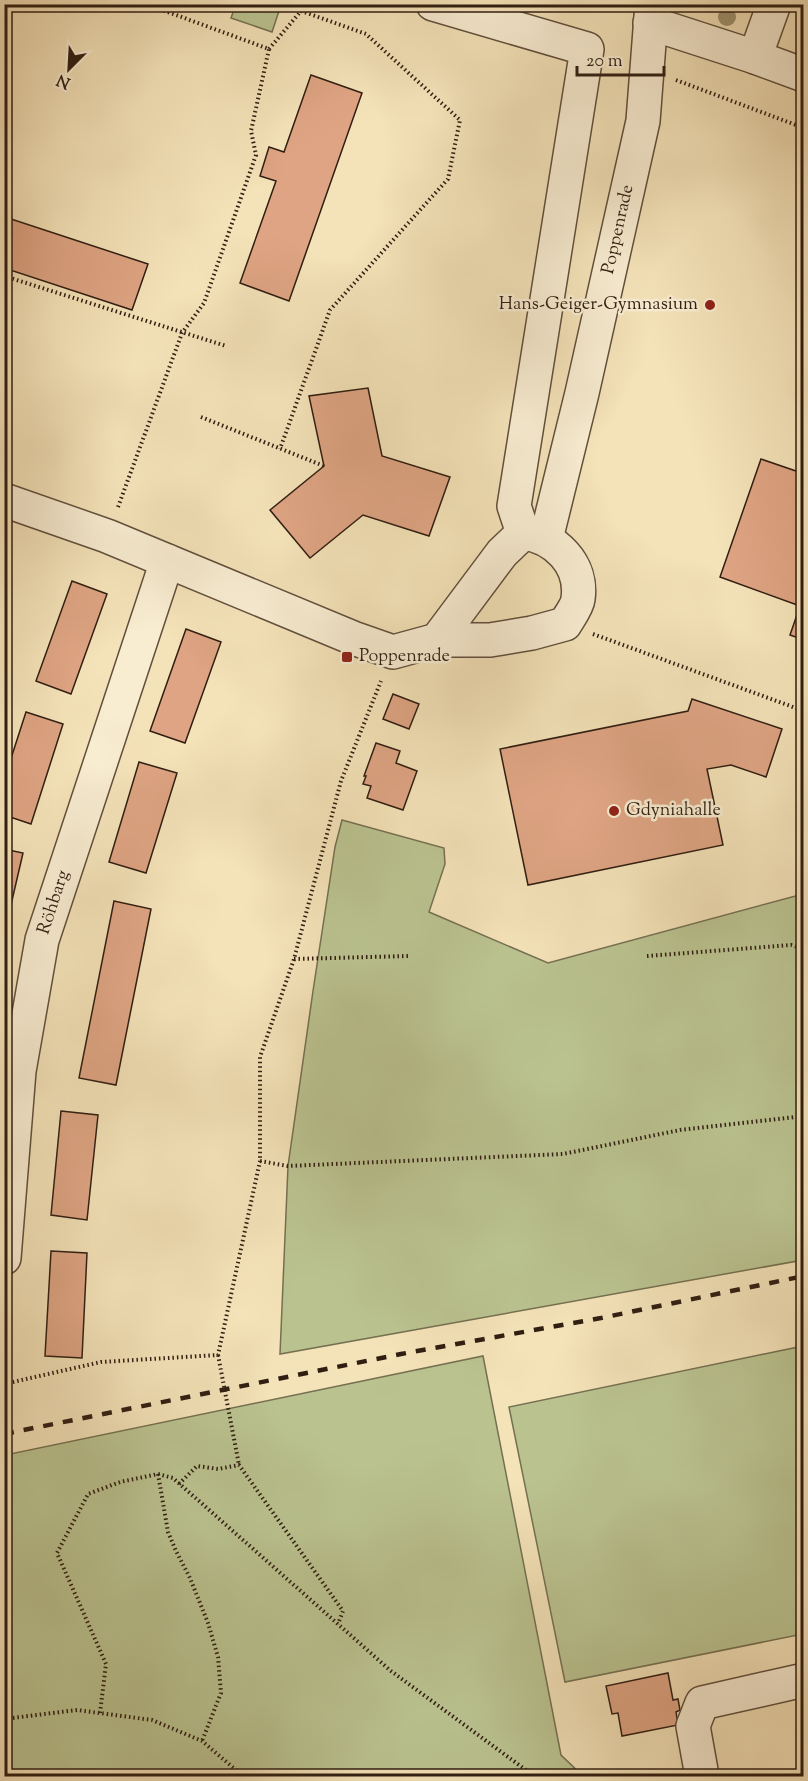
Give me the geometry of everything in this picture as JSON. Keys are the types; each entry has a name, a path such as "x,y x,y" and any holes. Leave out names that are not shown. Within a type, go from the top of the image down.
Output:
{"street":[{"path":"4,500 107,536 353,638 393,652 437,640 482,641 532,633 565,624 579,600 577,573 564,551 535,536 514,507 587,49 433,4"},
{"path":"755,57 774,4"},
{"path":"651,14 804,75"},
{"name":"Poppenrade","path":"535,536 585,382 643,121 651,14"},
{"path":"437,640 502,553 535,536"},
{"name":"Röhbarg","path":"4,1258 19,1071 42,940 167,561"},
{"path":"702,1776 693,1726 702,1703 804,1680"}],"path":[{"path":"4,19 19,4"},
{"path":"146,4 269,49"},
{"path":"107,536 182,333 204,303 256,155 251,131 269,49 301,11 366,34 460,120 448,178 330,310 280,449"},
{"path":"647,69 804,128"},
{"path":"4,276 226,346"},
{"path":"201,417 324,466"},
{"path":"565,624 804,711"},
{"path":"338,1624 343,1611 238,1465 218,1355 260,1161 260,1057 294,959 341,781 393,652"},
{"path":"647,956 791,945 804,949"},
{"path":"294,959 408,956"},
{"path":"260,1161 288,1166 563,1154 680,1130 804,1116"},
{"path":"4,1384 101,1362 218,1355"},
{"path":"179,1484 197,1466 218,1469 238,1465"},
{"path":"158,1474 168,1532 194,1587 218,1657 220,1693 202,1741"},
{"path":"100,1713 106,1664 57,1553 88,1494 120,1482 158,1474 173,1478 391,1671 534,1776"},
{"path":"4,1719 77,1710 152,1720 202,1741 243,1776"}],"green space":[{"path":"236,4 281,4 272,32 231,18"},
{"path":"342,820 444,848 445,864 429,912 548,963 803,894 803,1260 280,1354 288,1166 335,847"},
{"path":"803,1346 803,1634 565,1682 509,1407"},
{"path":"483,1356 561,1755 583,1776 5,1776 5,1455"}],"building":[{"path":"311,75 362,93 289,301 240,283 276,181 260,176 269,147 284,152"},
{"path":"8,218 148,264 132,310 4,268 4,229"},
{"path":"368,388 382,456 450,477 429,536 363,515 310,558 270,510 324,466 309,396"},
{"path":"804,451 804,640 790,635 800,606 720,577 761,459 796,471"},
{"path":"72,581 107,594 71,694 36,681"},
{"path":"186,629 221,642 185,743 150,731"},
{"path":"393,694 419,704 409,729 383,719"},
{"name":"Gdyniahalle","path":"692,699 782,729 766,777 731,765 707,769 723,845 528,885 500,749 688,711"},
{"path":"26,712 63,724 31,824 4,815 4,780"},
{"path":"376,743 400,751 396,763 417,771 403,810 367,798 371,786 363,784 366,776 364,776"},
{"path":"139,762 177,773 146,873 109,862"},
{"path":"4,849 23,853 4,935"},
{"path":"114,901 151,909 116,1085 79,1078"},
{"path":"61,1111 98,1115 87,1220 51,1215"},
{"path":"51,1251 87,1253 82,1358 45,1356"},
{"path":"668,1673 673,1700 678,1699 680,1710 676,1712 678,1725 622,1736 618,1713 612,1714 606,1686"}],"railway":[{"path":"4,1434 401,1354 601,1318 804,1276"}],"place":[{"name":"Hans-Geiger-Gymnasium","path":"710,305"},
{"name":"Poppenrade","path":"347,657"},
{"name":"Gdyniahalle","path":"614,811"}]}
